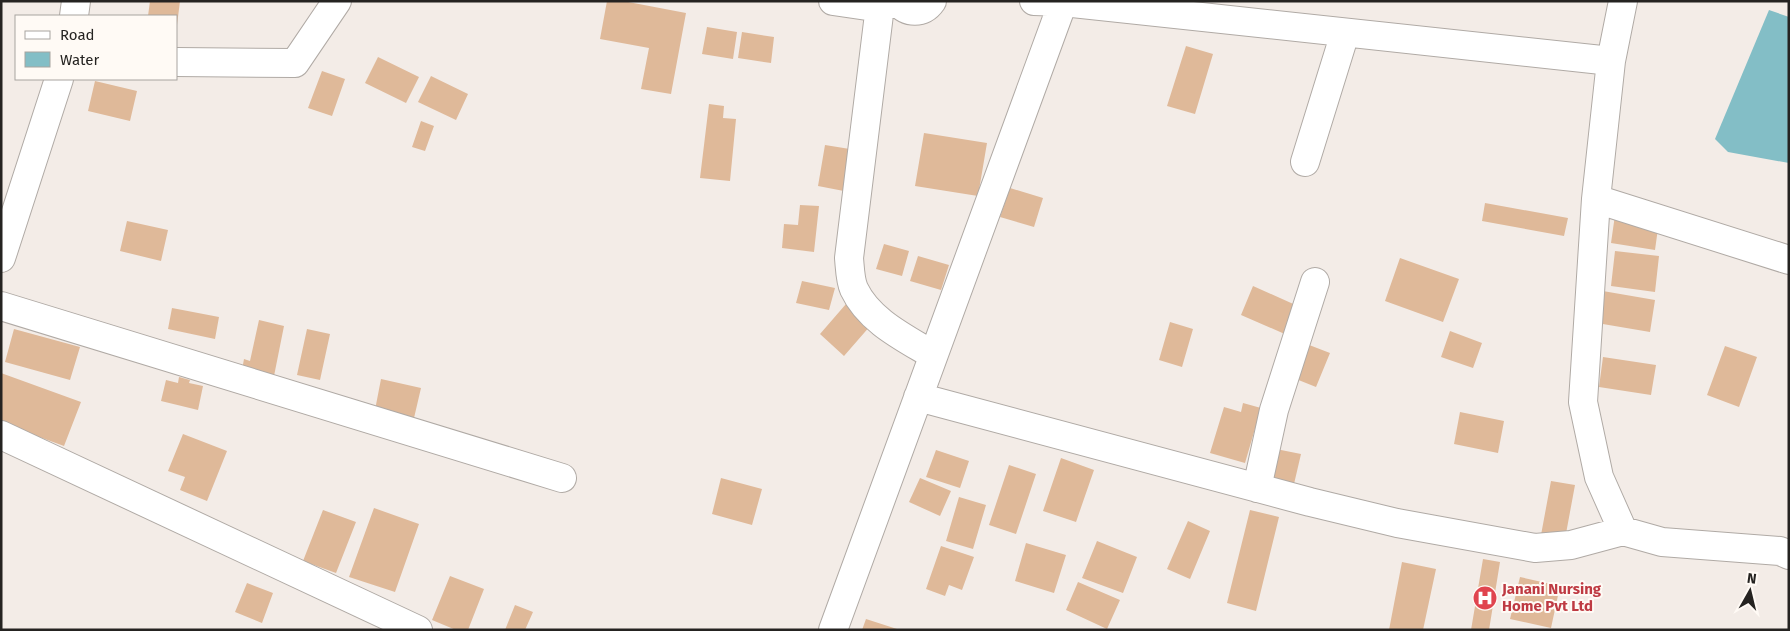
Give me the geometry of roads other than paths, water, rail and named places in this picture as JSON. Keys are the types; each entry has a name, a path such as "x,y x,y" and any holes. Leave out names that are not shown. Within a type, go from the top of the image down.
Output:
{"street":[{"path":"74,15 76,1"},
{"path":"178,62 295,63 337,1"},
{"path":"832,1 863,6 892,3 905,9 918,11 924,9 932,1"},
{"path":"1034,1 1150,6 1345,33 1611,62"},
{"path":"1623,1 1611,62 1596,199 1583,402 1599,477 1623,530"},
{"path":"833,630 1063,2"},
{"path":"892,3 849,258 852,287 862,302 888,328 933,355"},
{"path":"1305,162 1345,33"},
{"path":"1,258 59,80"},
{"path":"1596,199 1789,260"},
{"path":"1257,488 1274,410 1315,282"},
{"path":"1,306 562,478"},
{"path":"918,397 1257,488 1397,523 1535,548 1571,545 1623,530 1662,542 1780,551 1789,555"},
{"path":"1,435 418,630"}],"water":[{"path":"1769,10 1789,17 1789,163 1728,152 1715,139"}],"place":[{"name":"Janani Nursing Home Pvt Ltd","path":"1485,598"}]}
